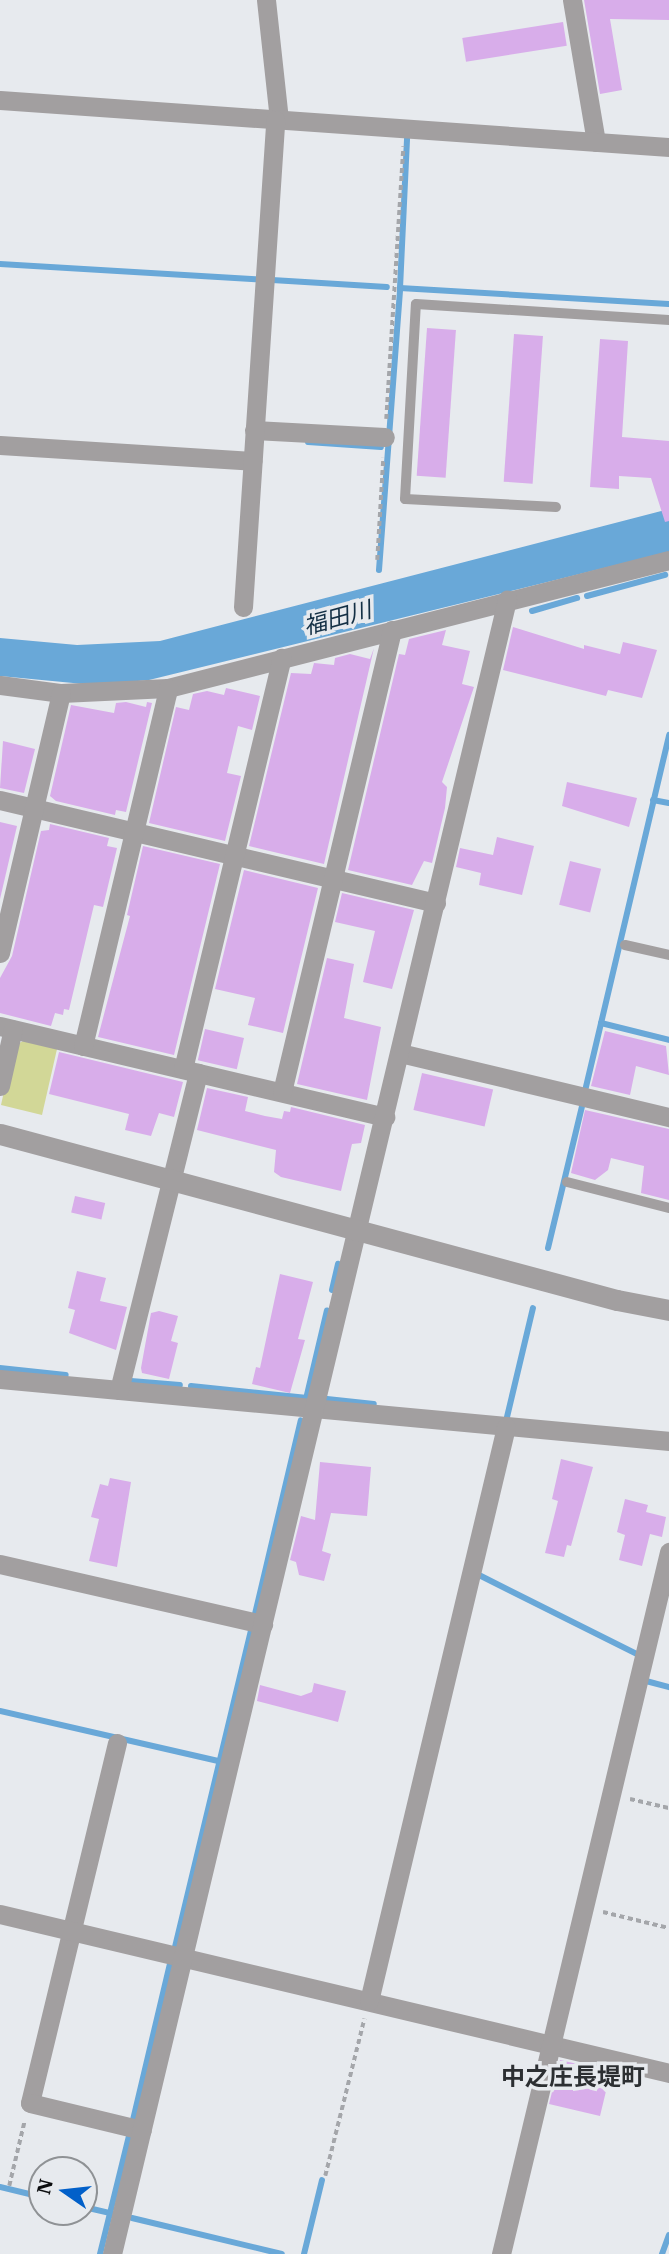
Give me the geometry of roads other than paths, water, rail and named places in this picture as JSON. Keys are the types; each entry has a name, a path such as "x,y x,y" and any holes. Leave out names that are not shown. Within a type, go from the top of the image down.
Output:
{"street":[{"path":"243,607 277,120 266,0"},
{"path":"572,0 596,142"},
{"path":"0,100 669,147"},
{"path":"254,430 385,437"},
{"path":"0,444 253,461"},
{"path":"0,685 61,693 168,688 669,560"},
{"path":"112,2254 508,600"},
{"path":"282,1092 392,629"},
{"path":"119,1391 171,1180 235,855 282,658"},
{"path":"83,1045 168,688"},
{"path":"0,953 61,693"},
{"path":"0,800 436,903"},
{"path":"0,1086 7,1028 385,1116"},
{"path":"400,1053 669,1117"},
{"path":"0,1134 669,1310"},
{"path":"0,1379 669,1441"},
{"path":"369,2001 506,1427"},
{"path":"501,2254 610,1795 664,1595 669,1552"},
{"path":"0,1564 263,1625"},
{"path":"117,1743 30,2103 142,2130"},
{"path":"0,1914 669,2073"}],"lane":[{"path":"556,507 405,499 416,304 669,320"},
{"path":"625,945 669,955"},
{"path":"567,1182 669,1208"}],"water":[{"name":"福田川","path":"669,509 669,552 149,680 94,685 0,676 0,638 77,645 160,641"}],"waterway":[{"path":"379,570 400,288 407,137"},
{"path":"0,264 256,279"},
{"path":"272,280 387,287"},
{"path":"400,288 669,304"},
{"path":"308,442 381,447"},
{"path":"587,596 665,575"},
{"path":"532,611 577,598"},
{"path":"585,1091 669,735"},
{"path":"653,800 669,803"},
{"path":"601,1023 669,1040"},
{"path":"548,1248 582,1106"},
{"path":"332,1290 338,1264"},
{"path":"507,1417 533,1308"},
{"path":"306,1399 327,1310"},
{"path":"0,1368 66,1375"},
{"path":"131,1381 180,1385"},
{"path":"191,1386 307,1398"},
{"path":"327,1399 374,1404"},
{"path":"255,1614 301,1420"},
{"path":"477,1574 637,1654"},
{"path":"175,1947 251,1630"},
{"path":"646,1681 669,1687"},
{"path":"0,1711 219,1761"},
{"path":"133,2120 170,1963"},
{"path":"100,2254 129,2136"},
{"path":"304,2254 322,2180"},
{"path":"0,2187 28,2194"},
{"path":"98,2210 110,2213"},
{"path":"132,2218 282,2254"},
{"path":"662,2254 669,2235"}],"district":[{"name":"中之庄長堤町","path":"573,2077"}]}
